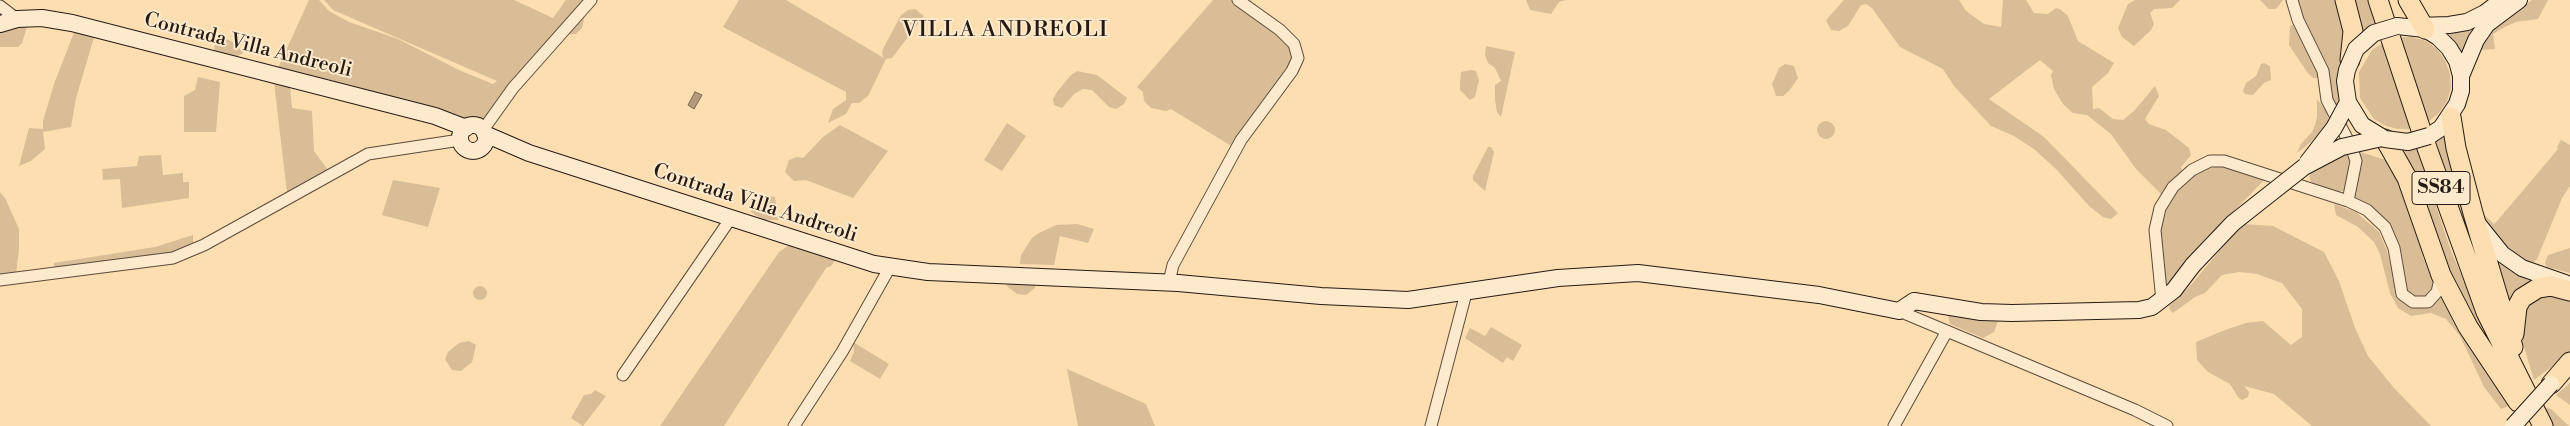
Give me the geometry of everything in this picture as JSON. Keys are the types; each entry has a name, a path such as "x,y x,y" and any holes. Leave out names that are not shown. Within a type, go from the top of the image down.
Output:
{"main road":[{"path":"2345,0 2353,31 2350,60 2345,81 2348,102 2362,125 2383,138 2407,178 2441,275 2468,327 2519,404 2541,426"},
{"name":"SS84","path":"2378,0 2427,148 2483,303 2541,426"},
{"path":"2408,0 2413,27"},
{"path":"2350,60 2356,49 2374,33 2467,22 2485,14 2502,0"},
{"path":"2461,76 2476,40 2488,24 2519,0"},
{"name":"Contrada Villa Andreoli","path":"0,24 17,20 42,18 74,23 435,116 463,134"},
{"path":"1899,311 1908,303 1914,301 1981,312 2012,313 2139,310 2152,307 2162,301 2233,223 2304,167 2342,147 2383,138 2408,142 2429,136 2451,117 2461,90 2461,76 2457,61 2449,48 2438,37 2413,27"},
{"path":"2304,167 2334,128 2348,102"},
{"path":"2451,117 2456,148 2475,220 2513,346"},
{"path":"473,125 483,137 478,150 469,151 462,146 463,134 473,125"},
{"name":"Contrada Villa Andreoli","path":"483,137 874,264 928,272 1169,282 1321,296 1408,300 1558,278 1638,273 1810,294 1899,311"},
{"path":"2475,220 2502,254 2522,268 2570,285"},
{"path":"2515,373 2513,346 2515,315 2522,298 2538,288 2551,286 2570,291"},
{"path":"2512,426 2570,362"},
{"path":"2552,384 2570,370"},
{"path":"2552,384 2570,376"}],"street":[{"path":"483,137 513,88 591,0"},
{"path":"1169,282 1173,265 1241,140 1292,71 1298,58 1294,44 1280,30 1238,0"},
{"path":"0,6 17,20"},
{"path":"2294,6 2323,71 2327,100 2351,146 2356,161 2348,201"},
{"path":"0,280 173,258 204,245 368,154 463,134"},
{"path":"2162,301 2156,238 2160,208 2173,187 2192,170 2210,160 2224,161 2348,201 2367,210 2385,227 2394,248 2402,294 2413,302 2428,302 2437,292 2441,275"},
{"path":"623,375 731,218"},
{"path":"794,426 842,352 890,266"},
{"path":"1431,426 1466,292"},
{"path":"1899,311 2135,410 2167,426"},
{"path":"1894,426 1947,331"}],"shaded area":[{"path":"309,0 319,0 329,11 349,22 398,39 459,70 493,84 497,81 333,10 324,0 514,0 553,18 566,0 598,0 586,11 582,28 576,34 563,35 525,80 491,129 443,111 277,70"},
{"path":"739,0 786,0 884,58 882,54 883,49 901,15 908,10 915,9 924,16 892,58 886,59 868,96 859,103 852,103 846,114 828,123 833,109 846,100 846,92 723,27"},
{"path":"1213,0 1236,0 1274,28 1292,49 1292,65 1233,147 1171,109 1166,111 1151,108 1144,101 1143,92 1137,87"},
{"path":"1526,0 1566,0 1559,2 1551,14 1530,10"},
{"path":"1844,0 1959,0 1966,11 1984,24 2001,27 2003,0 2026,0 2034,13 2048,14 2056,8 2060,9 2068,16 2078,41 2114,63 2108,73 2092,87 2093,109 2099,108 2113,119 2123,120 2134,111 2155,86 2159,96 2145,119 2149,124 2166,130 2189,148 2191,155 2181,167 2183,173 2162,195 2136,169 2111,134 2087,115 2073,113 2063,104 2054,89 2051,75 2053,71 2040,60 1989,99 2044,137 2118,213 2111,219 2103,217 2089,206 2057,170 2034,149 2014,136 1991,126 1954,86 1943,69 1900,47 1872,8 1866,4 1861,5 1848,26 1839,31 1831,30 1826,20"},
{"path":"2135,0 2180,0 2172,8 2154,9 2150,13 2154,24 2151,30 2134,46 2122,37 2118,28 2128,4"},
{"path":"2260,0 2283,0 2276,9 2269,9"},
{"path":"2298,0 2335,0 2338,7 2348,36 2337,111 2304,28"},
{"path":"2355,0 2369,0 2377,22 2363,31"},
{"path":"2532,0 2548,0 2538,19 2516,22 2505,27 2493,34 2495,49 2479,50 2490,31"},
{"path":"2296,23 2321,73 2318,78 2313,78 2307,72 2289,45 2290,26"},
{"path":"2482,24 2461,54 2443,32 2467,30"},
{"path":"27,27 22,43 18,47 0,47 0,30"},
{"path":"75,30 95,34 76,98 71,127 43,132 45,149 31,161 19,166 29,128 43,129 43,121 54,84"},
{"path":"2398,37 2412,37 2426,41 2437,49 2445,60 2450,74 2451,88 2447,101 2439,113 2428,122"},
{"path":"224,38 235,43 243,53 236,57 216,54 214,51 215,43"},
{"path":"2383,43 2411,129 2398,129 2386,126 2374,119 2360,98 2359,72 2372,50"},
{"path":"1486,46 1515,52 1501,117 1497,112 1495,85 1501,81 1495,68 1488,63 1485,55"},
{"path":"2264,63 2270,66 2271,80 2264,83 2253,95 2245,94 2243,91 2246,83 2256,76 2261,64"},
{"path":"1785,64 1794,66 1798,78 1783,96 1776,96 1772,84 1779,68"},
{"path":"1077,71 1097,75 1127,98 1124,104 1116,109 1109,107 1092,90 1083,89 1074,94 1062,108 1054,105 1053,99 1057,92 1070,76"},
{"path":"1476,71 1479,80 1475,97 1470,100 1460,90 1460,83 1461,72"},
{"path":"198,77 220,82 216,132 184,132 184,96 195,90"},
{"path":"274,82 290,86 292,108 312,111 314,151 328,170 287,193"},
{"path":"695,92 702,95 694,109 688,105"},
{"path":"2317,99 2327,112 2329,122 2312,141 2297,153 2301,144 2312,132 2315,125"},
{"path":"1826,121 1832,124 1835,130 1832,136 1826,139 1820,136 1817,130 1820,124"},
{"path":"1007,123 1026,136 1002,171 984,160"},
{"path":"840,125 888,151 853,198 806,180 794,181 785,172 789,160 797,157 803,158 823,137"},
{"path":"2448,134 2495,300 2470,245 2435,141"},
{"path":"2561,140 2570,145 2570,186 2562,198 2537,259 2530,266 2513,256 2485,225 2483,214 2494,224 2558,149 2557,147"},
{"path":"1488,147 1491,147 1494,152 1485,191 1473,180 1473,176"},
{"path":"2404,149 2417,149 2451,251 2496,357 2461,302"},
{"path":"2357,151 2386,160 2396,167 2417,220 2423,257 2435,284 2435,290 2424,298 2417,298 2408,292 2404,286 2399,247 2394,233 2386,222 2353,196"},
{"path":"2350,152 2346,190 2339,192 2328,190 2311,182 2309,176 2317,168"},
{"path":"161,155 163,175 183,173 183,182 189,182 189,198 122,208 120,179 103,180 102,169 137,166 139,156"},
{"path":"2221,165 2265,179 2196,250 2173,280 2168,283 2164,282 2160,226 2163,213 2173,196 2197,172"},
{"path":"393,180 440,188 428,227 382,215"},
{"path":"0,192 5,198 19,229 19,250 16,274 0,276"},
{"path":"766,195 775,197 778,220 763,220 751,212 754,202"},
{"path":"2334,204 2356,212 2379,232 2387,251 2396,287 2430,304 2445,296 2509,406 2501,409 2484,387 2460,336 2446,319 2431,313 2411,316 2398,308 2390,293 2380,254 2374,242 2358,227 2336,215"},
{"path":"1077,224 1094,229 1088,243 1060,236 1054,265 1020,264 1021,255 1032,238 1039,233 1056,225"},
{"path":"2242,224 2273,226 2324,252 2339,281 2355,328 2368,356 2394,388 2431,426 2312,426 2274,394 2244,386 2249,392 2248,397 2242,400 2230,384 2208,372 2197,360 2196,342 2225,330 2246,323 2263,321 2291,345 2302,337 2302,309 2282,283 2257,274 2239,272 2222,275 2205,293 2195,297 2173,313 2170,310 2169,306 2189,287"},
{"path":"193,235 193,246 178,251 54,271 54,263 155,247"},
{"path":"791,244 836,259 831,266 826,268 724,426 660,426 779,252"},
{"path":"2570,248 2570,273 2547,267 2545,263 2548,255"},
{"path":"2491,257 2540,280 2511,313"},
{"path":"1005,280 1036,281 1035,288 1026,295 1017,294 1007,286"},
{"path":"480,286 485,288 487,293 485,298 480,300 475,298 473,293 475,288"},
{"path":"2538,293 2570,298 2570,353 2534,380 2518,327 2520,313"},
{"path":"1947,312 2000,316 1994,332 1983,338 1950,324"},
{"path":"1491,327 1522,345 1513,361 1507,357 1503,363 1465,338 1470,328 1485,336"},
{"path":"469,341 476,345 472,362 461,371 452,370 445,359 448,352 459,343"},
{"path":"853,342 889,364 880,379 850,361 854,352"},
{"path":"1067,369 1146,404 1155,426 1078,426"},
{"path":"2570,383 2570,405 2556,395"},
{"path":"595,390 606,396 583,426 571,418 584,395 591,394"},
{"path":"2542,407 2551,409 2569,426 2552,426"}],"district":[{"name":"VILLA ANDREOLI","path":"1005,31"}]}
